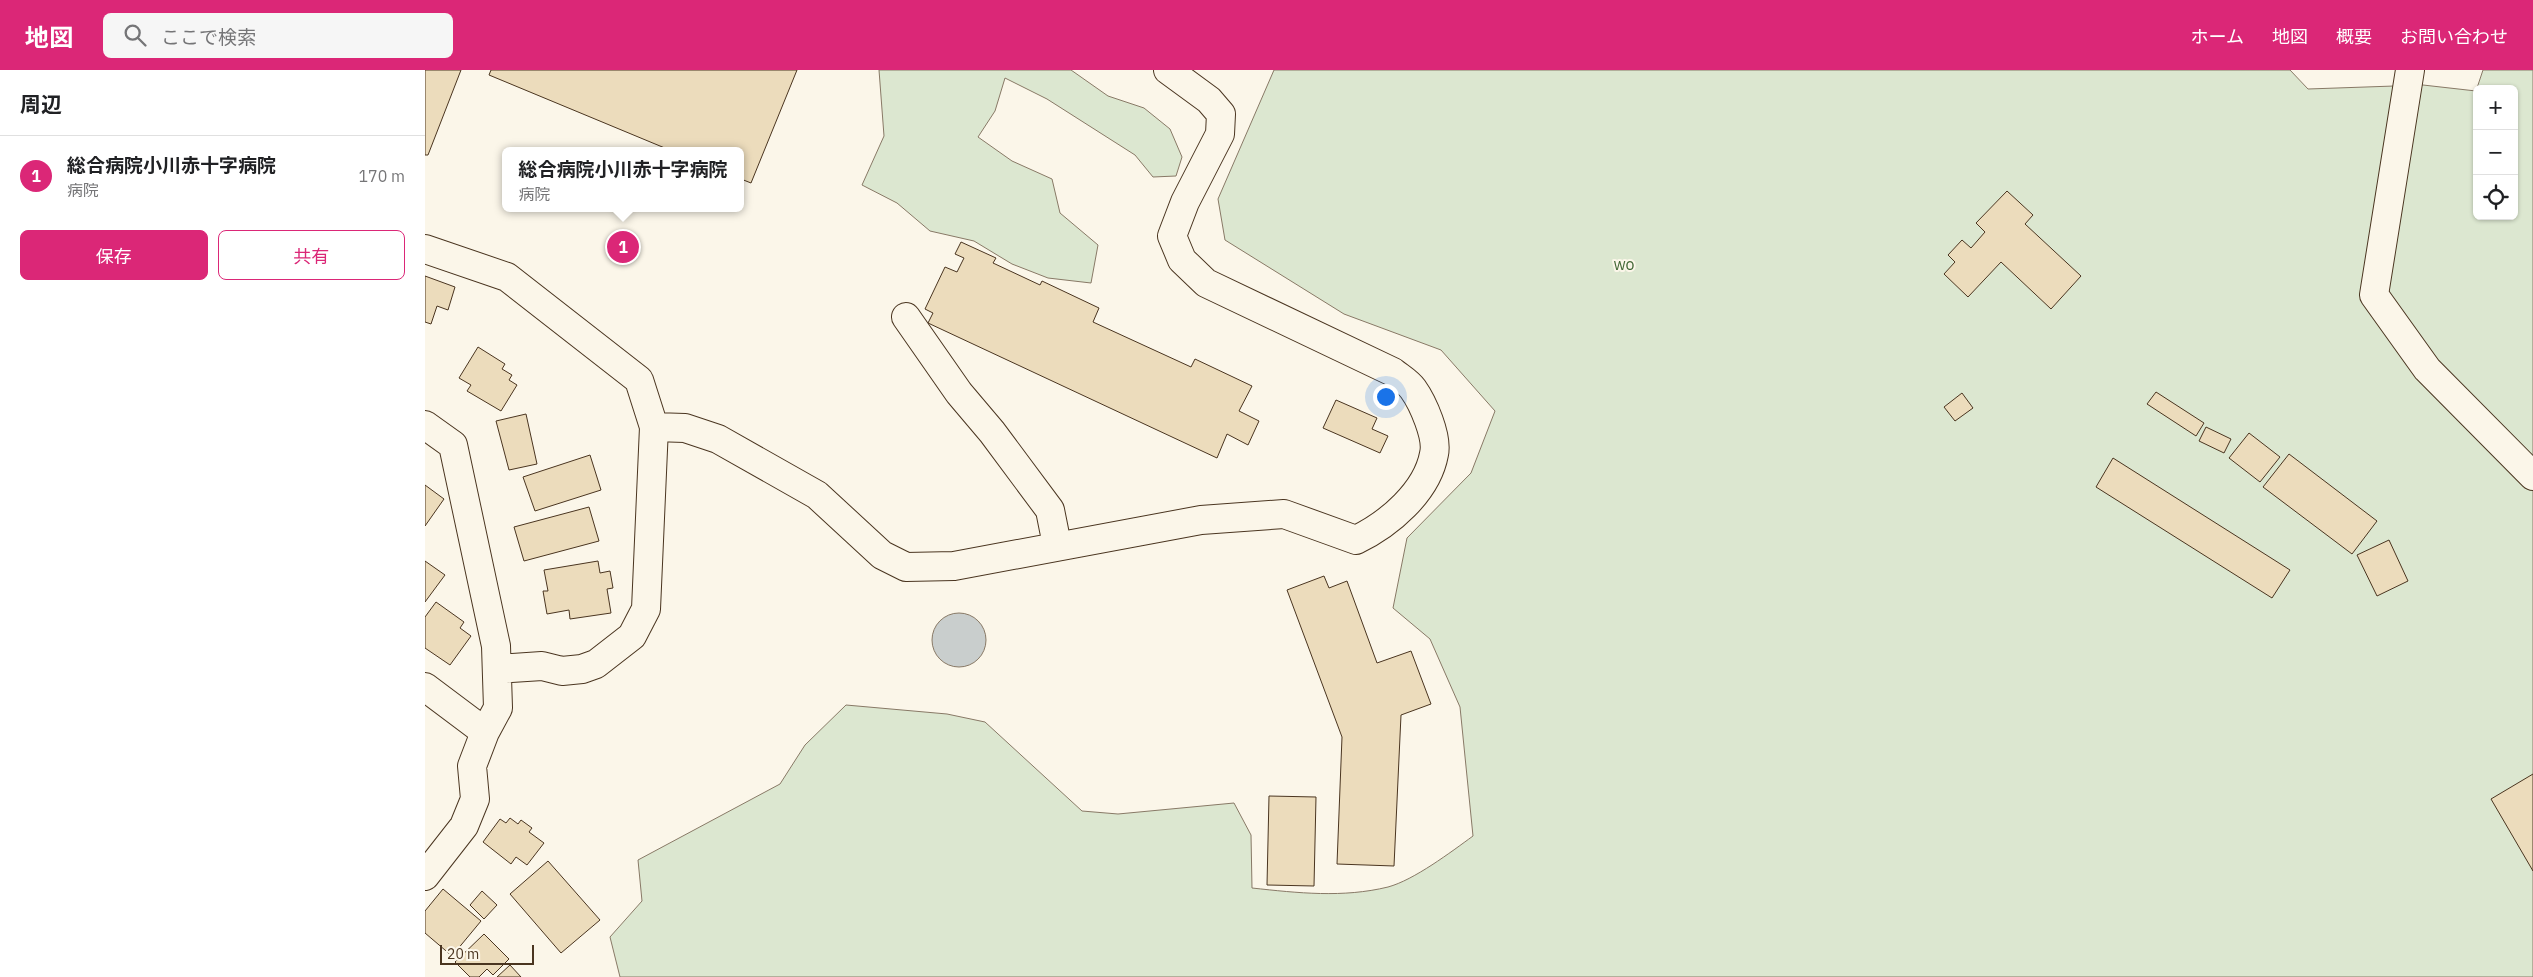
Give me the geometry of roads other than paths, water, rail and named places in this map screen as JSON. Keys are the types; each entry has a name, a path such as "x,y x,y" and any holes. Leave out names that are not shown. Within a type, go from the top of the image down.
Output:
{"street":[{"path":"654,427 685,428 718,439 817,495 882,555 906,567 954,566 1057,545 1201,520 1284,514 1356,540 1369,533 1408,502 1423,480 1435,453 1432,433 1425,410 1412,388 1393,372 1206,283 1182,260 1172,236 1185,202 1219,134 1221,114 1209,100 1168,70"},
{"path":"2410,70 2374,296 2427,369 2533,476"},
{"path":"425,250 507,277 639,380 654,427 646,609 633,636 596,664 583,669 562,671 541,666 498,670"},
{"path":"907,317 959,393 992,432 1049,510 1057,545"},
{"path":"425,425 453,445 495,646 498,670 498,708 485,732 472,766 475,799 464,826 425,876"},
{"path":"425,687 485,732"}],"place":[{"name":"総合病院小川赤十字病院","path":"623,247"}],"park label":[{"name":"wo","path":"1624,264"}]}
